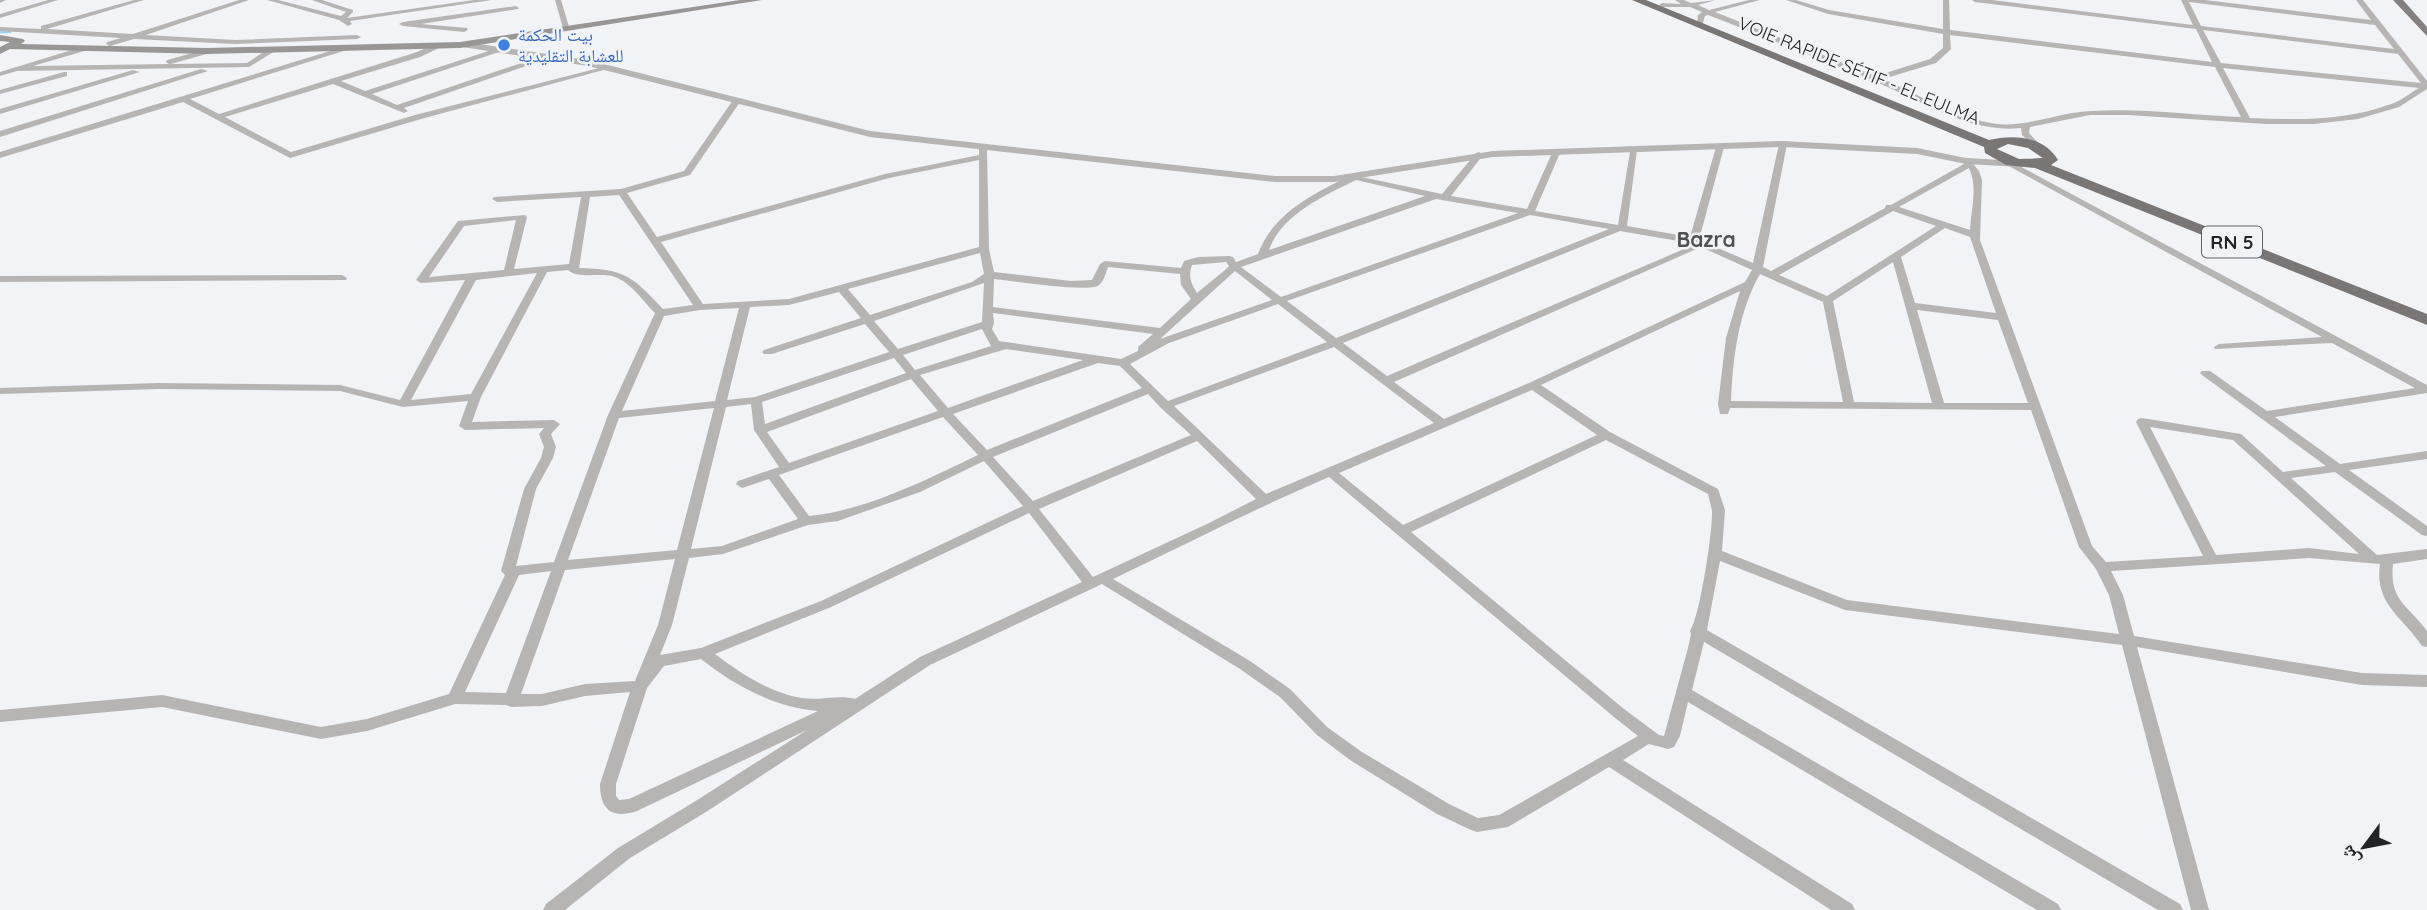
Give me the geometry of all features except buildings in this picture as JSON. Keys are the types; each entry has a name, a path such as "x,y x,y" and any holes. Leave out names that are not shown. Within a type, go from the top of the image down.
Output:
{"highway":[{"name":"VOIE RAPIDE SÉTIF - EL EULMA","path":"1637,0 1998,144"},
{"name":"VOIE RAPIDE SÉTIF - EL EULMA","path":"1649,0 1704,17 1998,144"},
{"name":"RN 5","path":"2038,163 2049,154 2037,146 1998,144 2004,159 2038,163 2427,311"},
{"name":"RN 5","path":"2038,163 2427,320"}],"main road":[{"path":"10,40 227,47 271,51 421,45 464,37 485,38 566,27 731,0"},
{"path":"708,4 758,0"},
{"path":"2398,0 2427,33"},
{"path":"10,40 85,48 207,51 227,47 360,41 436,46 464,37"},
{"path":"0,51 10,40"}],"street":[{"path":"0,16 55,0"},
{"path":"10,40 141,0"},
{"path":"219,0 234,4"},
{"path":"110,44 246,0"},
{"path":"270,0 344,19 489,0"},
{"path":"288,4 303,0"},
{"path":"315,0 351,11 344,19"},
{"path":"393,0 393,13"},
{"path":"558,0 566,27"},
{"path":"1678,0 1691,5 1704,17 1877,79 1997,127 2099,113 2307,122 2350,118 2413,99 2427,86"},
{"path":"1662,5 1691,5 1713,0"},
{"path":"1704,17 1757,0"},
{"path":"1789,0 1828,12 1947,32 2219,65 2427,86"},
{"path":"1877,79 1933,61 1947,49 1946,0"},
{"path":"1975,0 2398,52"},
{"path":"2062,0 2066,12"},
{"path":"2186,0 2378,23"},
{"path":"2186,0 2246,119"},
{"path":"2360,0 2427,86"},
{"path":"516,8 403,24 464,37 500,50 551,56 607,68 870,134 983,153 1275,179 1355,177 1479,155 1634,152 1783,144 1917,151 1968,163 2038,163"},
{"path":"462,15 464,37"},
{"path":"344,19 360,41"},
{"path":"0,29 133,37 227,47"},
{"path":"218,117 436,46"},
{"path":"0,74 85,48"},
{"path":"0,155 346,49"},
{"path":"364,94 500,50"},
{"path":"0,111 207,51"},
{"path":"16,69 249,65 271,51"},
{"path":"397,108 551,56"},
{"path":"0,134 221,66"},
{"path":"184,99 290,155 418,117 607,68"},
{"path":"0,92 80,69"},
{"path":"334,81 418,117"},
{"path":"497,199 622,191 687,173 736,102"},
{"path":"2037,146 2025,133 2026,126 2039,121"},
{"path":"1770,276 1998,144 1997,127"},
{"path":"1783,144 1757,270 1748,284 1728,356 1724,408 1849,405 2036,407"},
{"path":"1386,381 1696,247 1694,240 1720,147"},
{"path":"1622,227 1634,152"},
{"path":"656,240 888,176 983,153"},
{"path":"983,153 984,249 989,275 987,309 990,338 995,344 1004,346 1123,363 1137,354 1202,329 1530,212 1556,153"},
{"path":"1137,354 1234,266 1440,196 1479,155"},
{"path":"1968,163 1978,172 1979,180 1972,223 1974,235 2087,547 2102,567 2116,595 2200,910"},
{"path":"2009,164 2426,390"},
{"path":"1262,257 1266,238 1280,225 1322,194 1355,177 1440,196 1694,240 1828,300"},
{"path":"622,191 700,307"},
{"path":"586,194 573,271 607,271 624,275 660,313"},
{"path":"1889,208 1974,235"},
{"path":"508,272 522,217 461,223 421,280 574,267"},
{"path":"1828,300 1942,226"},
{"path":"1165,406 1336,342 1622,227"},
{"path":"660,313 700,307 789,302 984,249"},
{"path":"1896,255 1939,406"},
{"path":"1196,298 1186,285 1185,271 1188,264 1198,260 1229,259 1234,266 1443,424"},
{"path":"768,352 976,284 989,275 1071,284 1096,283 1105,264 1185,271"},
{"path":"508,571 530,489 550,447 545,434 554,424 466,426 475,397 544,269"},
{"path":"403,404 472,277"},
{"path":"0,279 342,278"},
{"path":"744,306 665,625 640,686 608,784 608,798 615,807 631,806 877,689 925,661 1264,500 1332,473 1533,384 1748,284"},
{"path":"841,288 944,411 987,455 1029,508 1096,580 1236,659 1285,693 1322,731 1356,756 1465,822 1487,826 1502,822 1612,761 1650,736"},
{"path":"1828,300 1849,405"},
{"path":"1910,306 2003,317"},
{"path":"987,309 1158,333 1202,329"},
{"path":"510,701 614,415 660,313"},
{"path":"614,415 719,406 755,400 989,323"},
{"path":"2219,347 2334,340"},
{"path":"760,430 914,374 1004,346"},
{"path":"742,484 1095,360"},
{"path":"1123,363 1147,390 1264,500"},
{"path":"2206,373 2427,533"},
{"path":"1332,473 1650,736 1668,743 1716,554 1719,500 1714,492 1606,435 1533,384"},
{"path":"0,391 158,386 340,388 403,404 475,397"},
{"path":"508,571 723,550 806,521 833,518 916,489 987,455 1147,390"},
{"path":"2265,415 2426,390"},
{"path":"755,400 760,430 785,467"},
{"path":"2211,559 2142,422 2237,437 2374,560"},
{"path":"1402,531 1606,435"},
{"path":"0,716 162,701 321,733 367,725 456,698 542,700 585,690 640,686 659,661 703,653 826,604 1029,508 1197,437"},
{"path":"2280,475 2427,455"},
{"path":"771,473 806,521"},
{"path":"2102,567 2309,552 2374,560 2427,554"},
{"path":"1716,554 1845,605 2126,640 2362,679 2427,681"},
{"path":"2412,556 2387,561 2383,586 2393,603 2427,642"},
{"path":"456,698 512,574 508,571"},
{"path":"1697,631 2174,910"},
{"path":"703,653 773,695 803,707 836,704 877,689"},
{"path":"552,910 624,853 809,738 877,689"},
{"path":"1683,692 2050,910"},
{"path":"1612,761 1846,910"}],"waterway":[{"path":"0,32 10,32"}],"place":[{"name":"بيت الحكمة للعشابة التقليدية","path":"504,45"}],"district":[{"name":"Bazra","path":"1706,240"}]}
